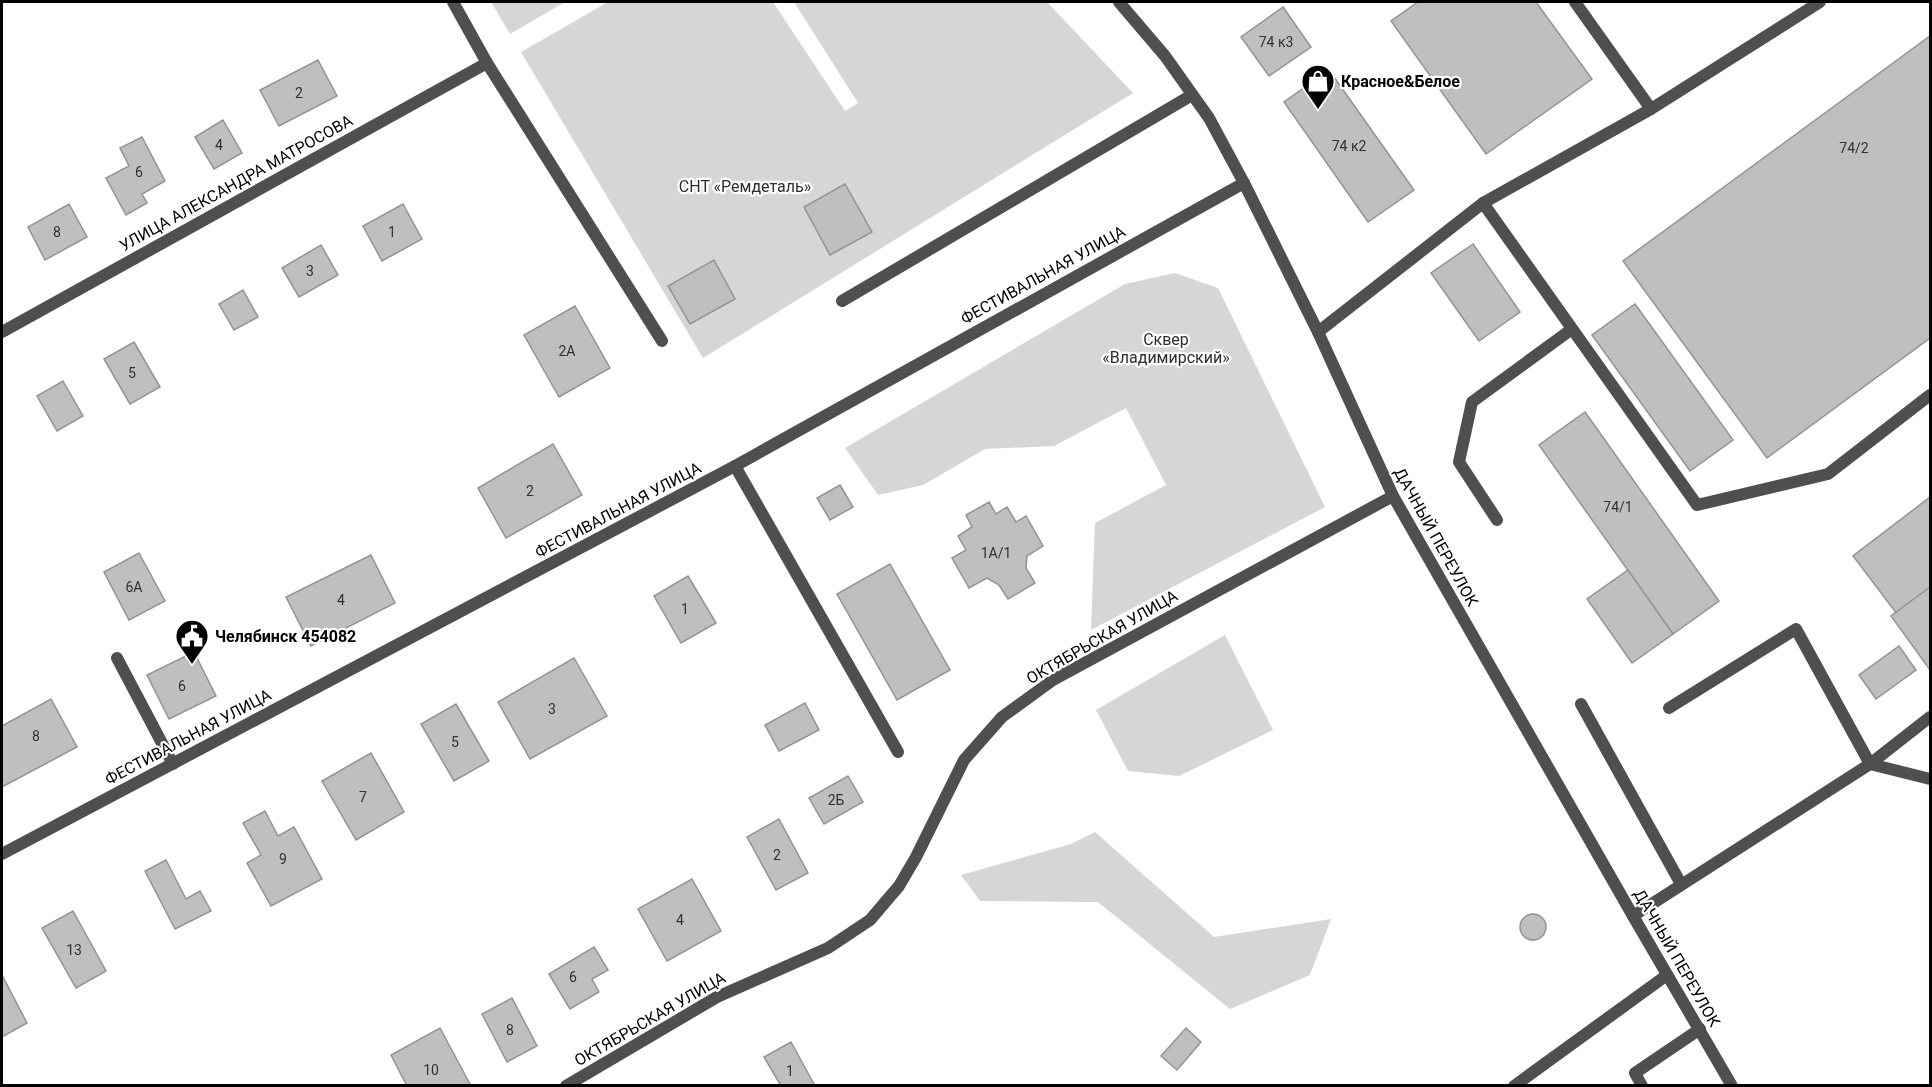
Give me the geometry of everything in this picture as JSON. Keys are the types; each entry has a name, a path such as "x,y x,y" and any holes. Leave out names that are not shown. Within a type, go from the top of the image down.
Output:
{"street":[{"path":"453,2 487,63 662,341"},
{"name":"ДАЧНЫЙ ПЕРЕУЛОК","path":"1119,2 1165,56 1209,118 1318,332 1393,496 1732,1086"},
{"path":"1575,2 1651,109"},
{"path":"1318,332 1483,203 1651,109 1820,2"},
{"name":"УЛИЦА АЛЕКСАНДРА МАТРОСОВА","path":"2,332 487,63"},
{"path":"842,301 1192,94"},
{"name":"ФЕСТИВАЛЬНАЯ УЛИЦА","path":"2,854 735,466 1244,183"},
{"path":"1483,203 1697,505 1828,474 1930,395"},
{"path":"1497,520 1459,462 1472,402 1572,329"},
{"path":"735,466 898,752"},
{"name":"ОКТЯБРЬСКАЯ УЛИЦА","path":"566,1086 717,997 828,948 870,920 899,886 916,857 964,760 1002,717 1053,680 1393,496"},
{"path":"1669,708 1796,629 1870,764 1930,779"},
{"path":"117,658 173,764"},
{"path":"1581,704 1681,884"},
{"path":"1633,916 1870,764 1930,717"},
{"path":"1514,1086 1667,975"},
{"path":"1642,1086 1635,1073 1700,1029"}],"green space":[{"path":"491,2 565,2 510,34"},
{"name":"СНТ «Ремдеталь»","path":"608,2 773,2 845,111 858,103 794,2 1047,2 1133,93 703,358 521,52"},
{"name":"Сквер «Владимирский»","path":"1175,273 1218,288 1325,507 1091,630 1095,523 1166,485 1126,408 1054,446 985,449 923,485 878,495 845,448 1125,284"},
{"path":"1225,635 1273,730 1179,776 1128,771 1096,710"},
{"path":"1095,832 1214,937 1331,919 1310,975 1230,1009 1098,902 980,901 961,875 1071,844"}],"building":[{"path":"1418,2 1536,2 1592,79 1486,154 1391,21"},
{"path":"1283,7 1311,47 1269,76 1241,37"},
{"path":"1930,36 1930,338 1767,458 1623,261"},
{"path":"318,60 337,96 279,126 260,90"},
{"path":"1329,70 1414,190 1368,222 1284,102"},
{"path":"223,120 242,153 214,169 195,137"},
{"path":"142,137 165,181 142,194 147,203 126,215 106,178 129,166 120,148"},
{"path":"845,184 872,232 830,255 804,207"},
{"path":"69,204 87,237 45,260 28,227"},
{"path":"403,204 422,239 382,261 363,226"},
{"path":"1473,244 1520,312 1479,341 1431,273"},
{"path":"321,245 338,275 299,297 282,268"},
{"path":"714,260 735,299 690,324 668,286"},
{"path":"243,290 258,317 234,330 219,304"},
{"path":"1635,304 1733,440 1690,471 1592,335"},
{"path":"575,306 610,368 559,397 524,335"},
{"path":"134,342 160,387 130,404 104,359"},
{"path":"63,381 83,416 57,431 37,396"},
{"path":"1585,412 1719,601 1673,634 1539,445"},
{"path":"553,444 582,495 506,538 478,488"},
{"path":"840,485 853,507 830,520 817,498"},
{"path":"1930,497 1930,589 1897,614 1853,556"},
{"path":"989,502 996,514 1007,507 1016,522 1026,516 1043,546 1027,556 1026,568 1035,583 1008,599 999,585 987,578 969,588 952,558 966,550 958,536 972,527 966,515"},
{"path":"139,553 165,601 129,620 104,572"},
{"path":"371,555 395,603 311,646 286,597"},
{"path":"890,564 950,670 897,700 837,594"},
{"path":"1628,570 1673,634 1632,663 1587,599"},
{"path":"688,576 716,623 681,643 654,596"},
{"path":"1930,587 1930,670 1891,616"},
{"path":"1899,646 1916,670 1876,699 1859,675"},
{"path":"194,652 216,696 169,719 147,675"},
{"path":"574,658 607,716 530,759 498,702"},
{"path":"51,699 77,747 2,787 2,726"},
{"path":"805,703 819,730 779,751 765,725"},
{"path":"456,704 489,761 454,781 421,724"},
{"path":"371,753 404,812 356,840 322,781"},
{"path":"848,776 863,802 824,824 809,798"},
{"path":"265,811 278,836 294,827 322,879 271,906 247,863 261,855 243,823"},
{"path":"779,819 808,873 776,890 747,837"},
{"path":"166,860 186,899 200,891 211,911 175,929 145,871"},
{"path":"692,879 721,931 667,961 638,909"},
{"path":"73,911 106,971 76,988 42,928"},
{"path":"1533,914 1542,918 1546,927 1542,936 1533,940 1524,936 1520,927 1524,918"},
{"path":"594,947 608,970 592,979 599,992 570,1009 549,974"},
{"path":"2,975 27,1023 2,1037"},
{"path":"512,998 537,1046 507,1062 482,1014"},
{"path":"440,1028 471,1086 407,1086 391,1055"},
{"path":"1186,1028 1201,1042 1177,1070 1161,1056"},
{"path":"791,1042 815,1086 781,1086 764,1057"}],"place":[{"name":"Красное&Белое","path":"1318,110"},
{"name":"Челябинск 454082","path":"192,665"}]}
